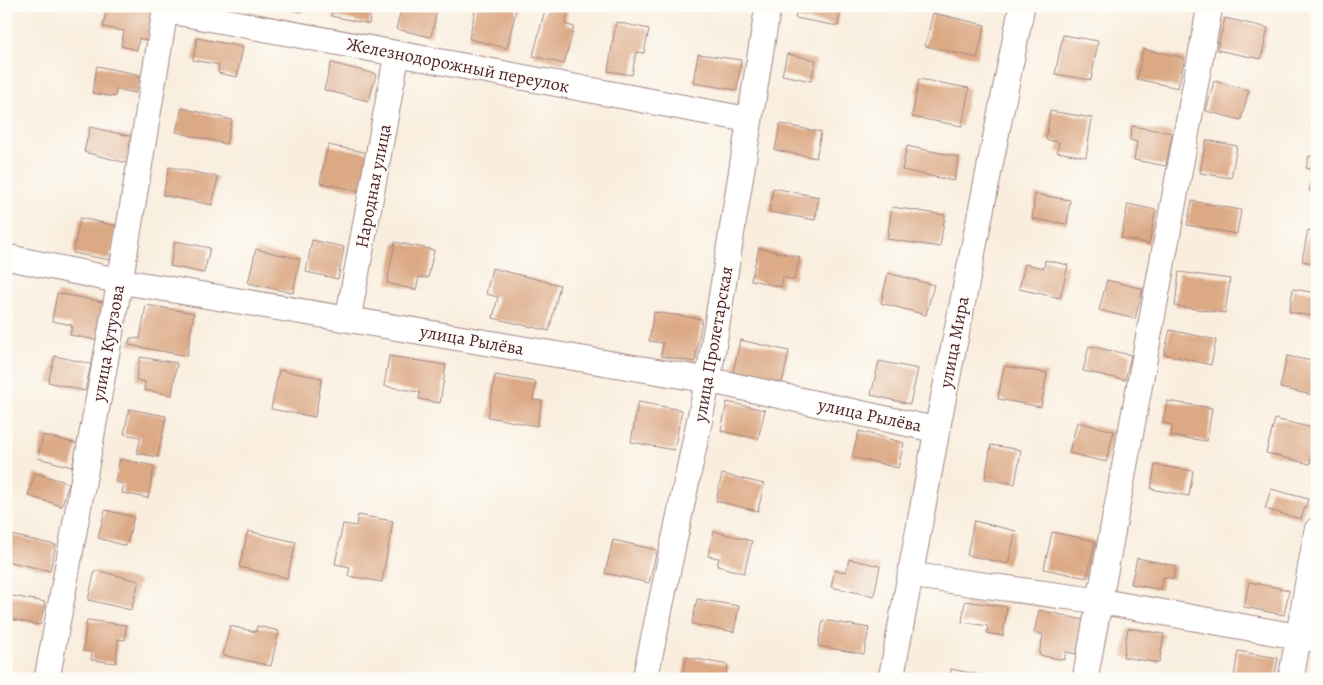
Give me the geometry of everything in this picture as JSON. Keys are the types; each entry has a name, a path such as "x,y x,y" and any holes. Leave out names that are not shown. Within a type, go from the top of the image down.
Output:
{"street":[{"name":"улица Пролетарская","path":"645,679 708,380 768,6"},
{"name":"улица Мира","path":"891,679 937,430 1022,6"},
{"path":"1085,679 1210,6"},
{"name":"Железнодорожный переулок","path":"166,8 750,120"},
{"name":"улица Кутузова","path":"47,679 120,281 166,8"},
{"name":"Народная улица","path":"348,319 398,54"},
{"name":"улица Рылёва","path":"6,257 120,281 708,380 937,430"},
{"path":"1291,679 1308,638 1317,530"},
{"path":"910,575 1099,602 1308,638"}],"building":[{"path":"107,6 155,7 148,41 139,38 137,50 121,46 124,31 103,27"},
{"path":"274,6 302,6 301,12"},
{"path":"333,6 372,6 369,24 331,16"},
{"path":"402,6 438,6 431,37 396,29"},
{"path":"476,6 517,6 507,48 469,39"},
{"path":"546,6 568,11 565,24 574,27 564,64 533,56"},
{"path":"798,6 841,6 838,26 795,18"},
{"path":"933,13 985,25 977,58 925,46"},
{"path":"1225,18 1268,28 1261,59 1217,50"},
{"path":"616,22 649,29 644,53 636,52 632,75 608,71"},
{"path":"1063,35 1098,41 1091,80 1055,74"},
{"path":"197,38 243,47 237,77 218,73 219,65 193,60"},
{"path":"1143,49 1185,58 1178,88 1137,79"},
{"path":"698,54 741,60 737,90 693,83"},
{"path":"787,54 816,60 811,81 782,75"},
{"path":"331,63 376,74 369,101 324,90"},
{"path":"97,66 140,75 136,93 116,89 115,97 92,93"},
{"path":"919,79 969,88 962,126 912,117"},
{"path":"1214,81 1249,90 1241,120 1206,111"},
{"path":"182,108 232,120 226,144 176,132"},
{"path":"1050,111 1092,118 1086,157 1057,152 1059,142 1046,140"},
{"path":"780,124 821,132 816,158 775,150"},
{"path":"1132,126 1172,133 1166,166 1134,160 1137,142 1130,140"},
{"path":"90,127 134,137 127,163 84,152"},
{"path":"1206,140 1237,146 1231,178 1200,173"},
{"path":"328,145 369,153 362,191 320,183"},
{"path":"907,146 959,157 954,181 902,170"},
{"path":"1309,156 1317,158 1317,193 1309,191 1314,170 1306,168"},
{"path":"169,167 218,177 212,205 163,195"},
{"path":"773,188 819,197 815,220 769,212"},
{"path":"1035,194 1070,200 1067,224 1032,219"},
{"path":"1192,201 1241,210 1237,234 1187,225"},
{"path":"1128,204 1156,210 1149,244 1121,238"},
{"path":"892,207 945,215 940,247 887,239"},
{"path":"80,218 117,226 110,260 73,253"},
{"path":"1308,230 1317,232 1317,264 1302,261"},
{"path":"312,240 344,247 338,279 306,272"},
{"path":"175,241 210,248 204,273 170,266"},
{"path":"395,242 434,250 428,278 419,277 416,290 387,283"},
{"path":"759,248 800,257 794,280 783,277 781,287 751,280"},
{"path":"256,249 300,259 293,293 248,283"},
{"path":"1045,260 1068,265 1060,298 1019,289 1025,264 1044,268"},
{"path":"492,268 560,285 549,331 493,318 498,297 486,294"},
{"path":"1179,272 1230,279 1225,313 1175,306"},
{"path":"888,273 934,285 926,315 881,303"},
{"path":"1107,280 1143,289 1135,319 1099,310"},
{"path":"1293,289 1317,293 1317,317 1289,312"},
{"path":"57,293 103,302 96,340 70,335 72,325 52,321"},
{"path":"146,305 194,313 187,356 129,345 130,338 140,339"},
{"path":"654,312 702,319 695,362 661,356 663,343 649,341"},
{"path":"1170,330 1216,340 1211,365 1164,354"},
{"path":"740,340 789,351 782,383 733,373"},
{"path":"1089,346 1131,355 1125,380 1083,371"},
{"path":"55,356 91,364 85,391 48,382"},
{"path":"389,356 446,365 440,403 419,399 420,392 384,386"},
{"path":"1287,356 1317,362 1317,396 1280,388"},
{"path":"140,357 177,363 172,395 144,390 145,382 136,380"},
{"path":"879,361 918,369 910,404 871,395"},
{"path":"1004,366 1047,373 1041,407 998,399"},
{"path":"279,370 322,378 315,417 271,409"},
{"path":"495,375 536,382 533,400 542,401 537,426 488,417"},
{"path":"1167,401 1212,408 1207,441 1171,436 1172,425 1163,423"},
{"path":"638,402 682,410 674,450 631,442"},
{"path":"727,402 765,410 758,439 721,431"},
{"path":"129,409 166,416 158,457 137,453 141,437 124,434"},
{"path":"1275,419 1317,429 1310,464 1266,453"},
{"path":"1077,422 1114,431 1106,462 1069,453"},
{"path":"859,431 904,443 898,468 852,457"},
{"path":"43,435 78,444 72,467 38,458"},
{"path":"991,445 1021,450 1015,484 985,479"},
{"path":"120,459 154,466 148,498 122,493 124,484 115,482"},
{"path":"1155,465 1193,471 1189,496 1151,489"},
{"path":"35,473 69,483 62,506 28,496"},
{"path":"722,474 764,484 758,511 716,501"},
{"path":"1271,489 1308,499 1301,519 1265,509"},
{"path":"105,510 134,517 126,546 98,538"},
{"path":"358,515 393,521 382,582 348,576 350,567 335,564 343,524 356,526"},
{"path":"974,521 1016,531 1008,564 967,555"},
{"path":"248,531 296,542 287,578 239,567"},
{"path":"714,531 752,541 744,573 717,566 719,558 708,556"},
{"path":"1052,532 1095,541 1087,578 1044,569"},
{"path":"11,535 56,545 50,571 6,561"},
{"path":"613,540 657,550 649,583 605,573"},
{"path":"1137,558 1176,566 1173,579 1163,577 1161,590 1131,584"},
{"path":"849,559 880,566 874,596 831,587 835,570 846,572"},
{"path":"95,570 139,581 131,610 88,600"},
{"path":"1249,582 1289,590 1284,615 1244,607"},
{"path":"7,595 45,602 40,625 6,618"},
{"path":"697,599 739,606 734,632 692,624"},
{"path":"965,601 1007,607 1003,636 987,633 988,626 962,622"},
{"path":"1039,610 1084,620 1076,654 1066,652 1064,660 1039,655 1043,635 1034,632"},
{"path":"87,620 126,625 125,640 118,639 116,663 91,660 92,652 83,651"},
{"path":"823,620 869,628 864,654 818,646"},
{"path":"230,626 256,632 257,626 279,631 271,666 223,655"},
{"path":"1128,628 1164,634 1159,663 1123,657"},
{"path":"1238,651 1278,658 1274,679 1234,677"},
{"path":"686,657 728,665 725,679 682,679"},
{"path":"951,669 985,676 984,679 950,679"}]}
